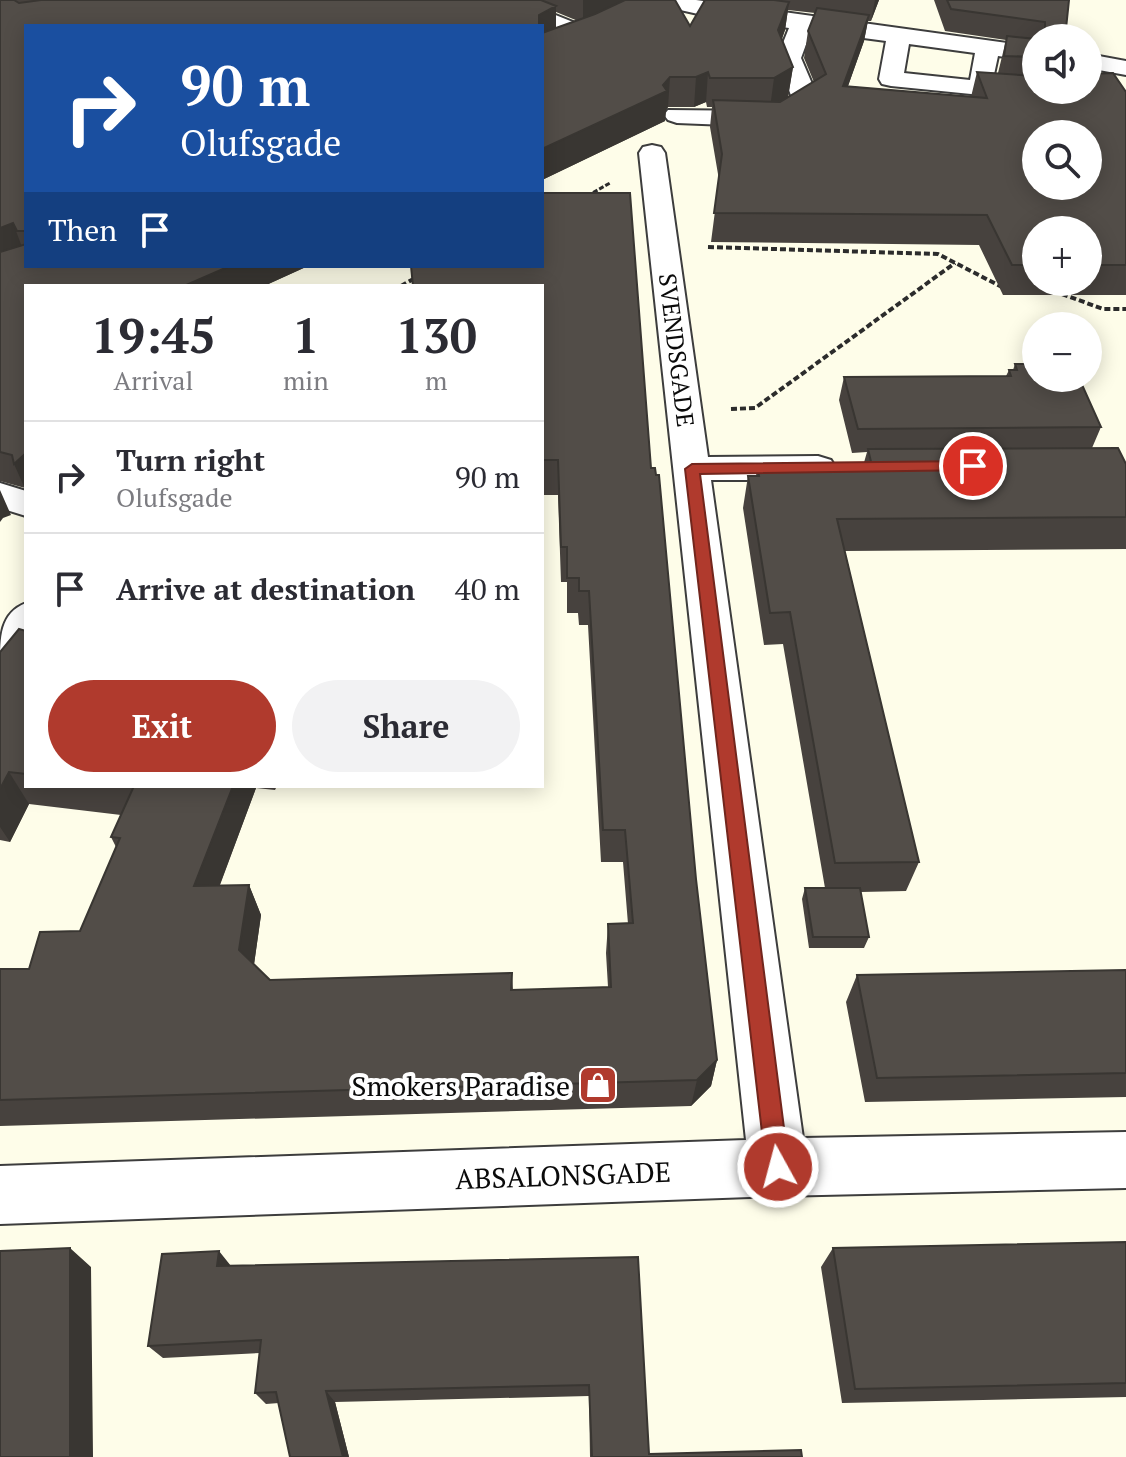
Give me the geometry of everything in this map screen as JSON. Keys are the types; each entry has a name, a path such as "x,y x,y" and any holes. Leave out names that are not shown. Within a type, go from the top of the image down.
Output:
{"street":[{"path":"499,0 594,32 556,47"},
{"path":"656,2 1022,52"},
{"path":"677,115 776,119 806,100 789,58 802,23"},
{"path":"899,36 891,79 1006,91"},
{"path":"981,88 988,48"},
{"path":"1102,64 1126,68"},
{"name":"SVENDSGADE","path":"652,153 778,1167"},
{"path":"692,469 855,467"},
{"path":"0,495 24,503"},
{"path":"0,651 24,621"},
{"name":"ABSALONSGADE","path":"0,1195 778,1167 1126,1160"}],"path":[{"path":"583,198 632,170 652,153"},
{"path":"663,245 938,254 1014,293"},
{"path":"685,411 755,408 955,263"},
{"path":"405,284 424,273"},
{"path":"1070,296 1103,309 1126,309"}],"building":[{"path":"0,0 19,3 41,0 541,0 556,6 539,15 539,24 24,24 24,231 17,231 13,223 0,228"},
{"path":"625,0 675,0 690,26 705,0 789,2 778,30 793,67 774,78 710,78 708,72 696,77 670,77 663,85 667,91 544,148 544,32"},
{"path":"947,0 1069,0 1066,24 1045,24 951,9"},
{"path":"817,8 869,15 843,86 987,98 977,72 1022,75 1022,104 1102,104 1102,73 1113,73 1126,92 1126,265 1102,265 1102,216 1022,216 1022,265 1012,265 987,215 714,213 722,154 713,100 780,102 826,74 808,31"},
{"path":"1007,36 1022,38 1022,57 1004,56"},
{"path":"544,193 630,193 651,468 655,468 656,475 659,475 696,879 717,1060 697,1080 0,1100 0,969 29,969 40,932 80,931 120,838 111,837 133,788 232,788 194,886 249,885 239,950 270,980 512,973 511,990 611,987 608,924 633,923 625,830 603,830 589,591 579,591 579,578 567,578 567,547 561,547 558,460 544,460 544,284 413,284 411,268 544,268"},
{"path":"24,245 24,268 225,268 189,284 24,284 24,455 14,464 12,455 0,452 0,252"},
{"path":"1015,364 1022,364 1022,392 1085,392 1101,427 858,429 844,377 1011,376 1009,370 1017,370"},
{"path":"1118,448 1126,464 1126,517 837,519 919,862 835,863 790,612 770,613 748,476 759,476 757,467 872,466 868,449"},
{"path":"19,629 24,630 24,774 9,772 0,789 0,652"},
{"path":"805,888 860,888 869,937 813,937"},
{"path":"1126,970 1126,1073 877,1078 857,975"},
{"path":"1126,1242 1126,1383 855,1389 833,1248"},
{"path":"70,1248 70,1457 0,1457 0,1251"},
{"path":"219,1251 217,1266 638,1257 649,1454 801,1450 802,1457 592,1457 589,1385 326,1391 343,1457 290,1457 276,1392 255,1393 261,1340 148,1346 162,1254"}],"place":[{"name":"Smokers Paradise","path":"598,1085"}],"route":[{"path":"778,1167 692,469 973,466"}]}
